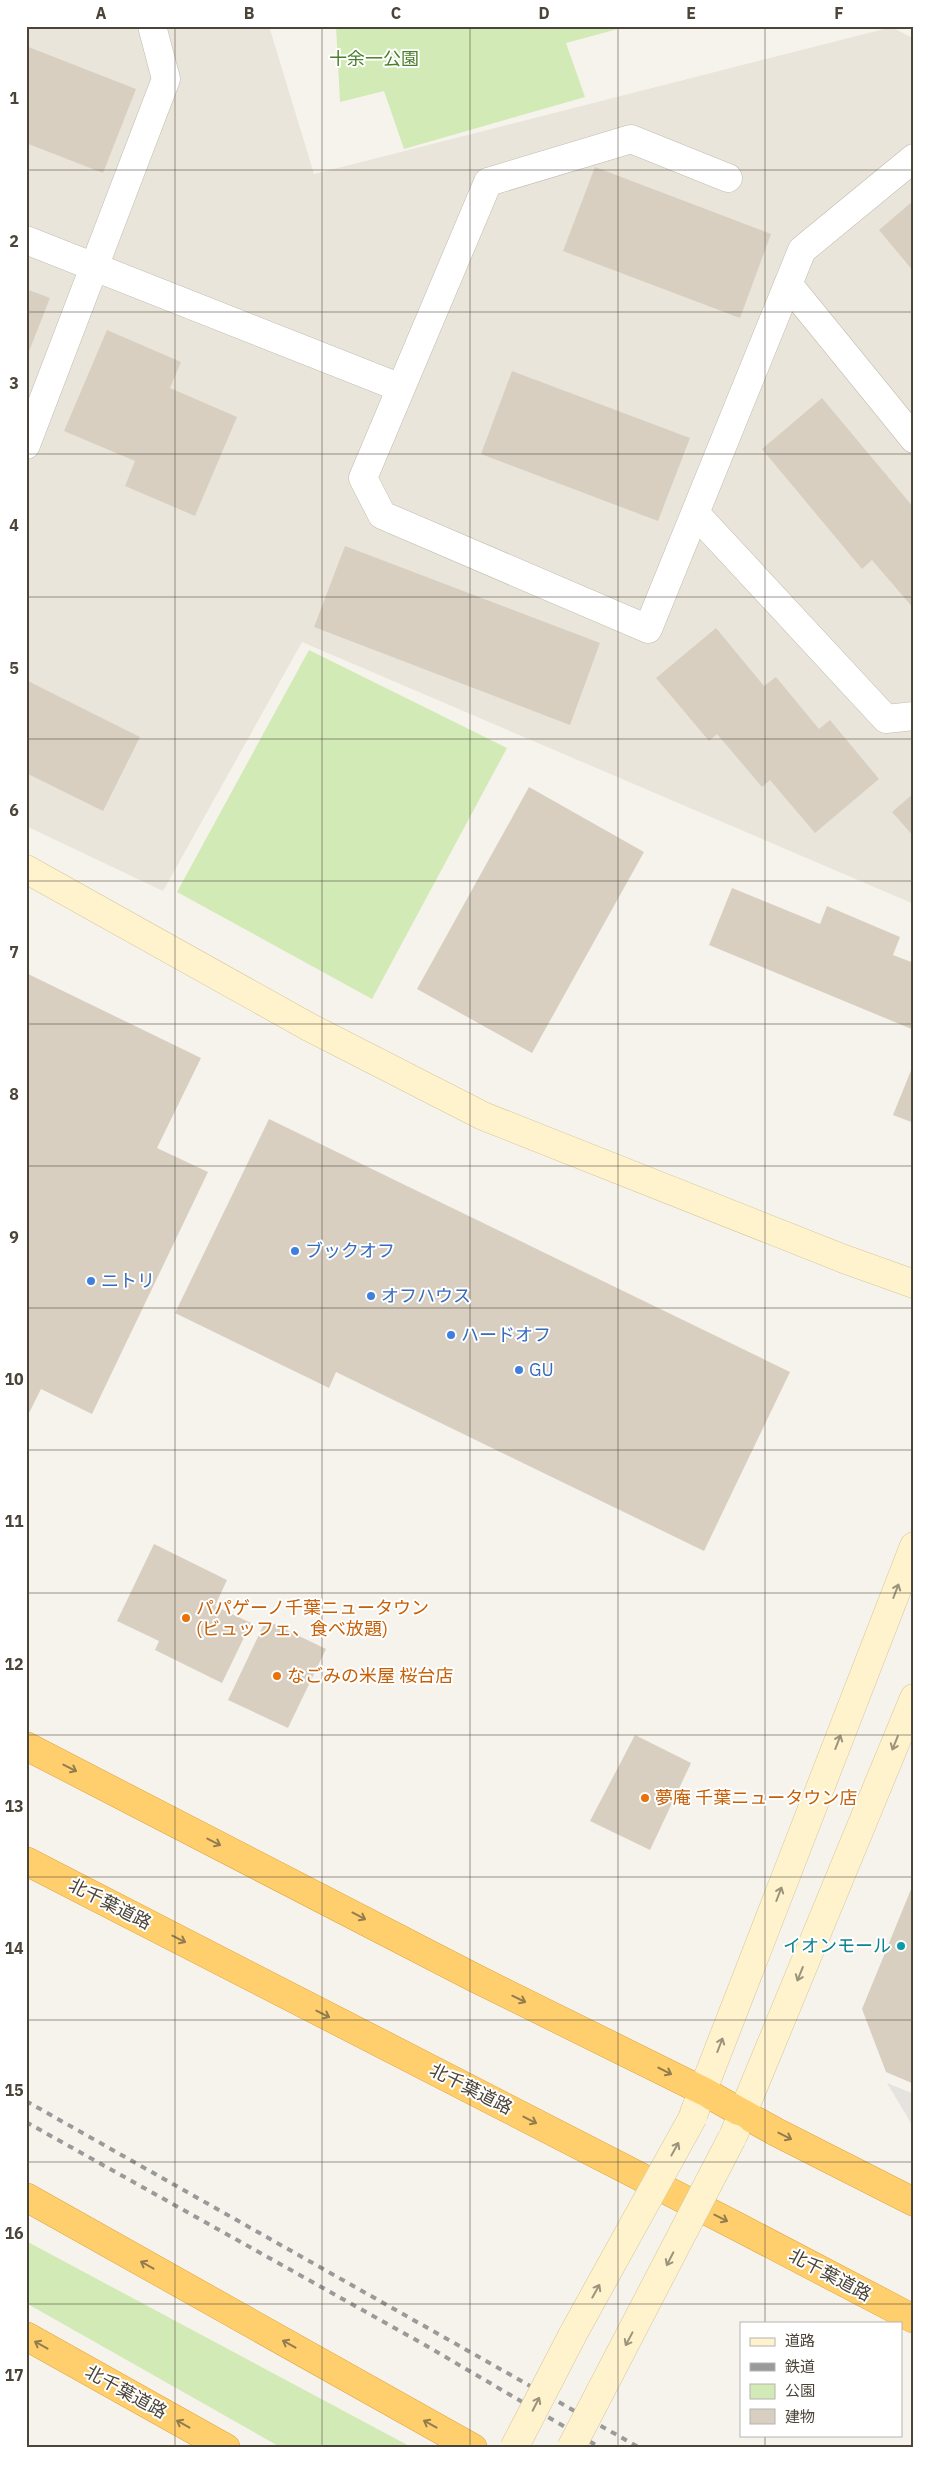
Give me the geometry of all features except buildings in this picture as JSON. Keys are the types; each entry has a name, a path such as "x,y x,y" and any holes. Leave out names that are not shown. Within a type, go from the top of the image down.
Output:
{"highway":[{"path":"26,1746 475,1978 703,2091 914,2202"},
{"name":"北千葉道路","path":"26,1861 914,2319"},
{"path":"26,2197 473,2448"},
{"name":"北千葉道路","path":"26,2336 226,2448"}],"street":[{"path":"26,445 166,78 152,26"},
{"path":"728,178 631,139 488,182 363,478 382,515 648,629 802,250 914,158"},
{"path":"26,240 401,388"},
{"path":"788,284 914,439"},
{"path":"695,513 886,720 914,716"},
{"path":"26,869 309,1027 484,1116 914,1284"},
{"path":"514,2448 573,2334 693,2117 914,1546"},
{"path":"571,2448 732,2138 914,1698"}],"shaded area":[{"path":"26,26 269,26 314,174 892,27 914,39 914,904 302,642 163,891 26,826"},
{"path":"887,2083 914,2094 914,2128"}],"green space":[{"name":"十余一公園","path":"336,26 629,26 566,43 585,97 404,149 384,91 340,102"},
{"path":"309,650 507,748 372,999 177,892"},
{"path":"26,2241 413,2448 282,2448 26,2303"}],"railway":[{"path":"26,2101 640,2448"},
{"path":"26,2122 425,2345 601,2448"}],"place":[{"name":"ブックオフ","path":"295,1251"},
{"name":"ニトリ","path":"91,1281"},
{"name":"オフハウス","path":"371,1296"},
{"name":"ハードオフ","path":"451,1335"},
{"name":"GU","path":"519,1370"},
{"name":"パパゲーノ千葉ニュータウン (ビュッフェ、食べ放題)","path":"186,1618"},
{"name":"なごみの米屋 桜台店","path":"277,1676"},
{"name":"夢庵 千葉ニュータウン店","path":"645,1798"},
{"name":"イオンモール","path":"901,1946"}]}
